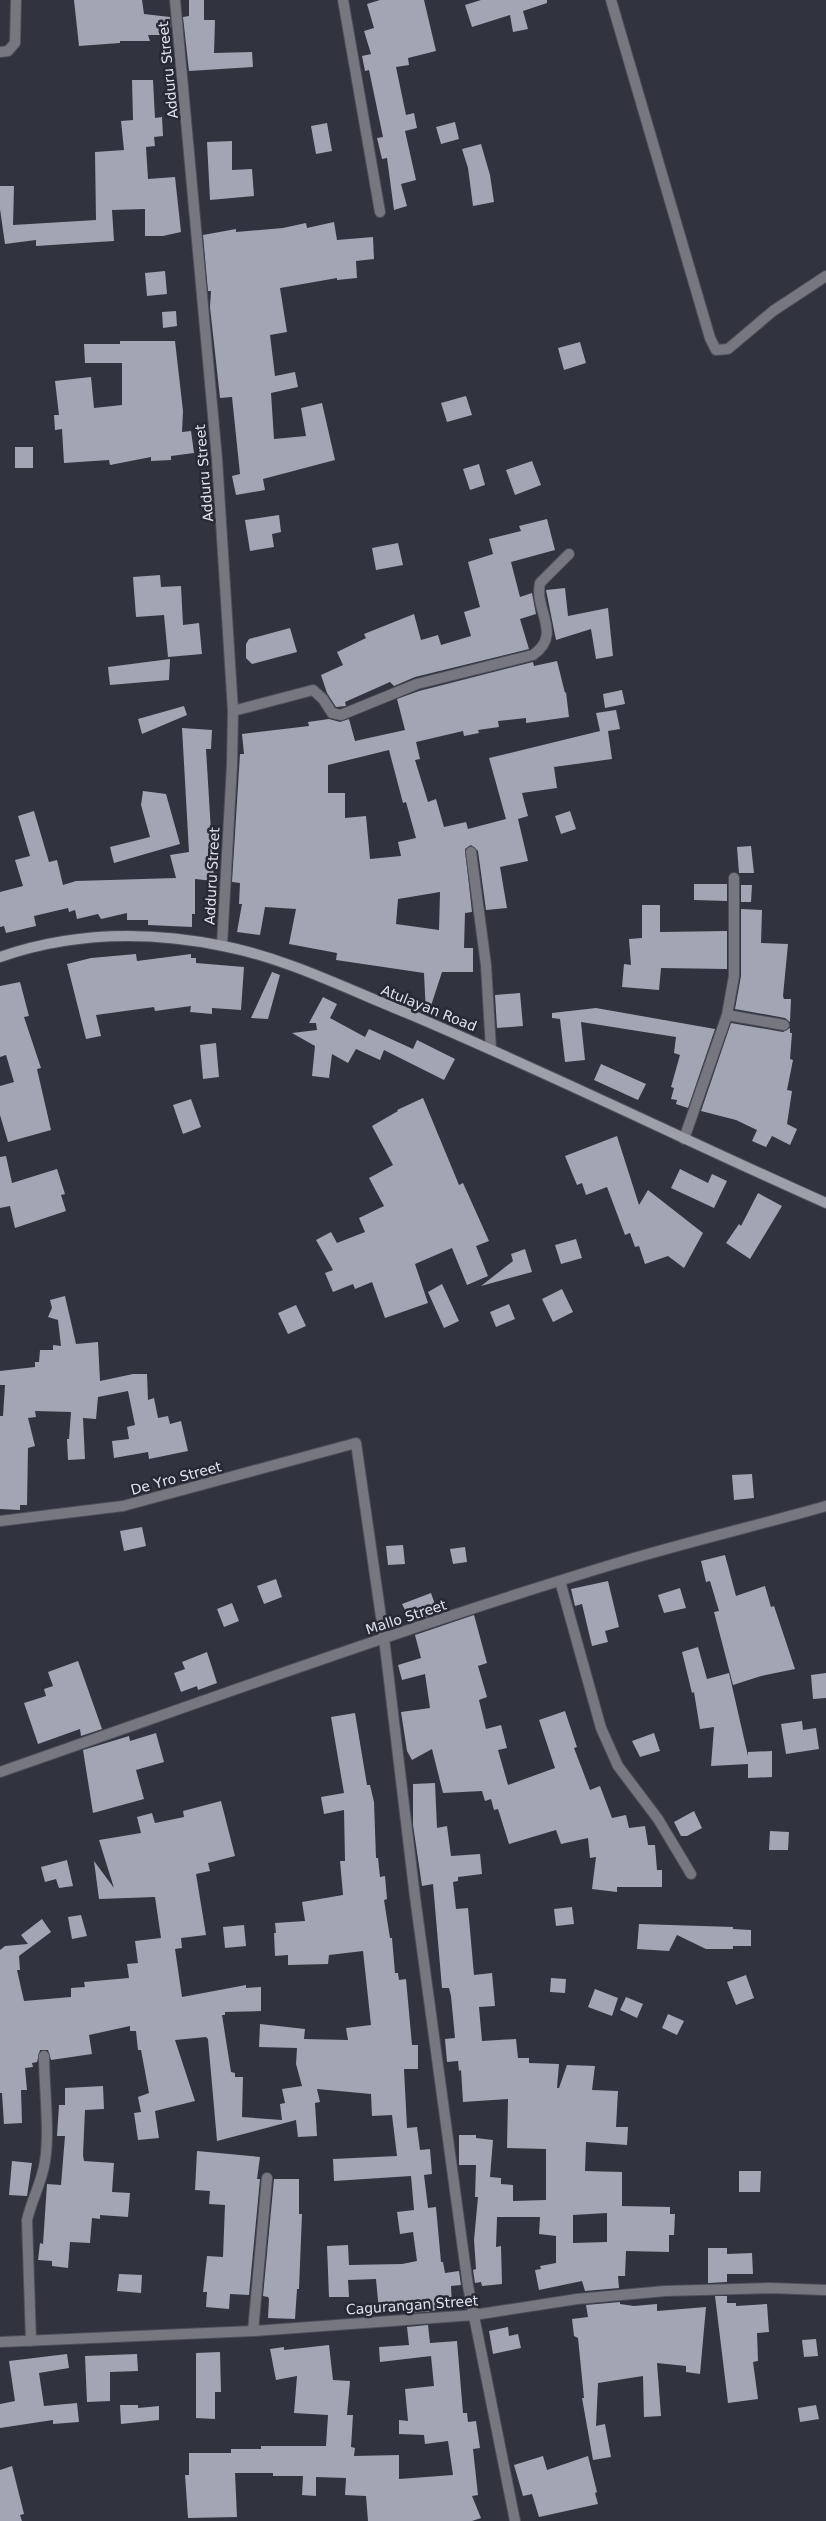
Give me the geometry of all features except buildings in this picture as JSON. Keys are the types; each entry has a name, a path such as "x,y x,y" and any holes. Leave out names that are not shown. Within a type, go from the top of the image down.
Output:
{"main road":[{"name":"Atulayan Road","path":"0,957 30,947 72,939 136,936 222,945 274,958 492,1049 826,1203"}],"street":[{"path":"0,52 8,51 15,43 16,0"},
{"name":"Adduru Street","path":"175,0 217,459 233,711 232,766 222,945"},
{"path":"344,0 380,212"},
{"path":"611,0 710,338 716,350 728,349 773,311 826,276"},
{"path":"233,711 313,690 323,699 332,714 341,715 417,684 534,655 542,649 548,637 539,599 540,583 569,554"},
{"path":"471,852 486,965 492,1049"},
{"path":"684,1139 727,1015 734,976 734,878"},
{"path":"727,1015 784,1025"},
{"name":"De Yro Street","path":"0,1521 123,1506 356,1442 384,1638"},
{"name":"Mallo Street","path":"0,1772 384,1638 560,1581 625,1561 826,1506"},
{"path":"560,1581 601,1728 614,1759 658,1819 691,1874"},
{"path":"384,1638 415,1897 474,2315 515,2521"},
{"path":"31,2341 27,2220 46,2159 44,2056"},
{"path":"253,2331 267,2178"},
{"name":"Cagurangan Street","path":"0,2342 253,2331 474,2315 577,2299 665,2291 770,2288 826,2290"}]}
